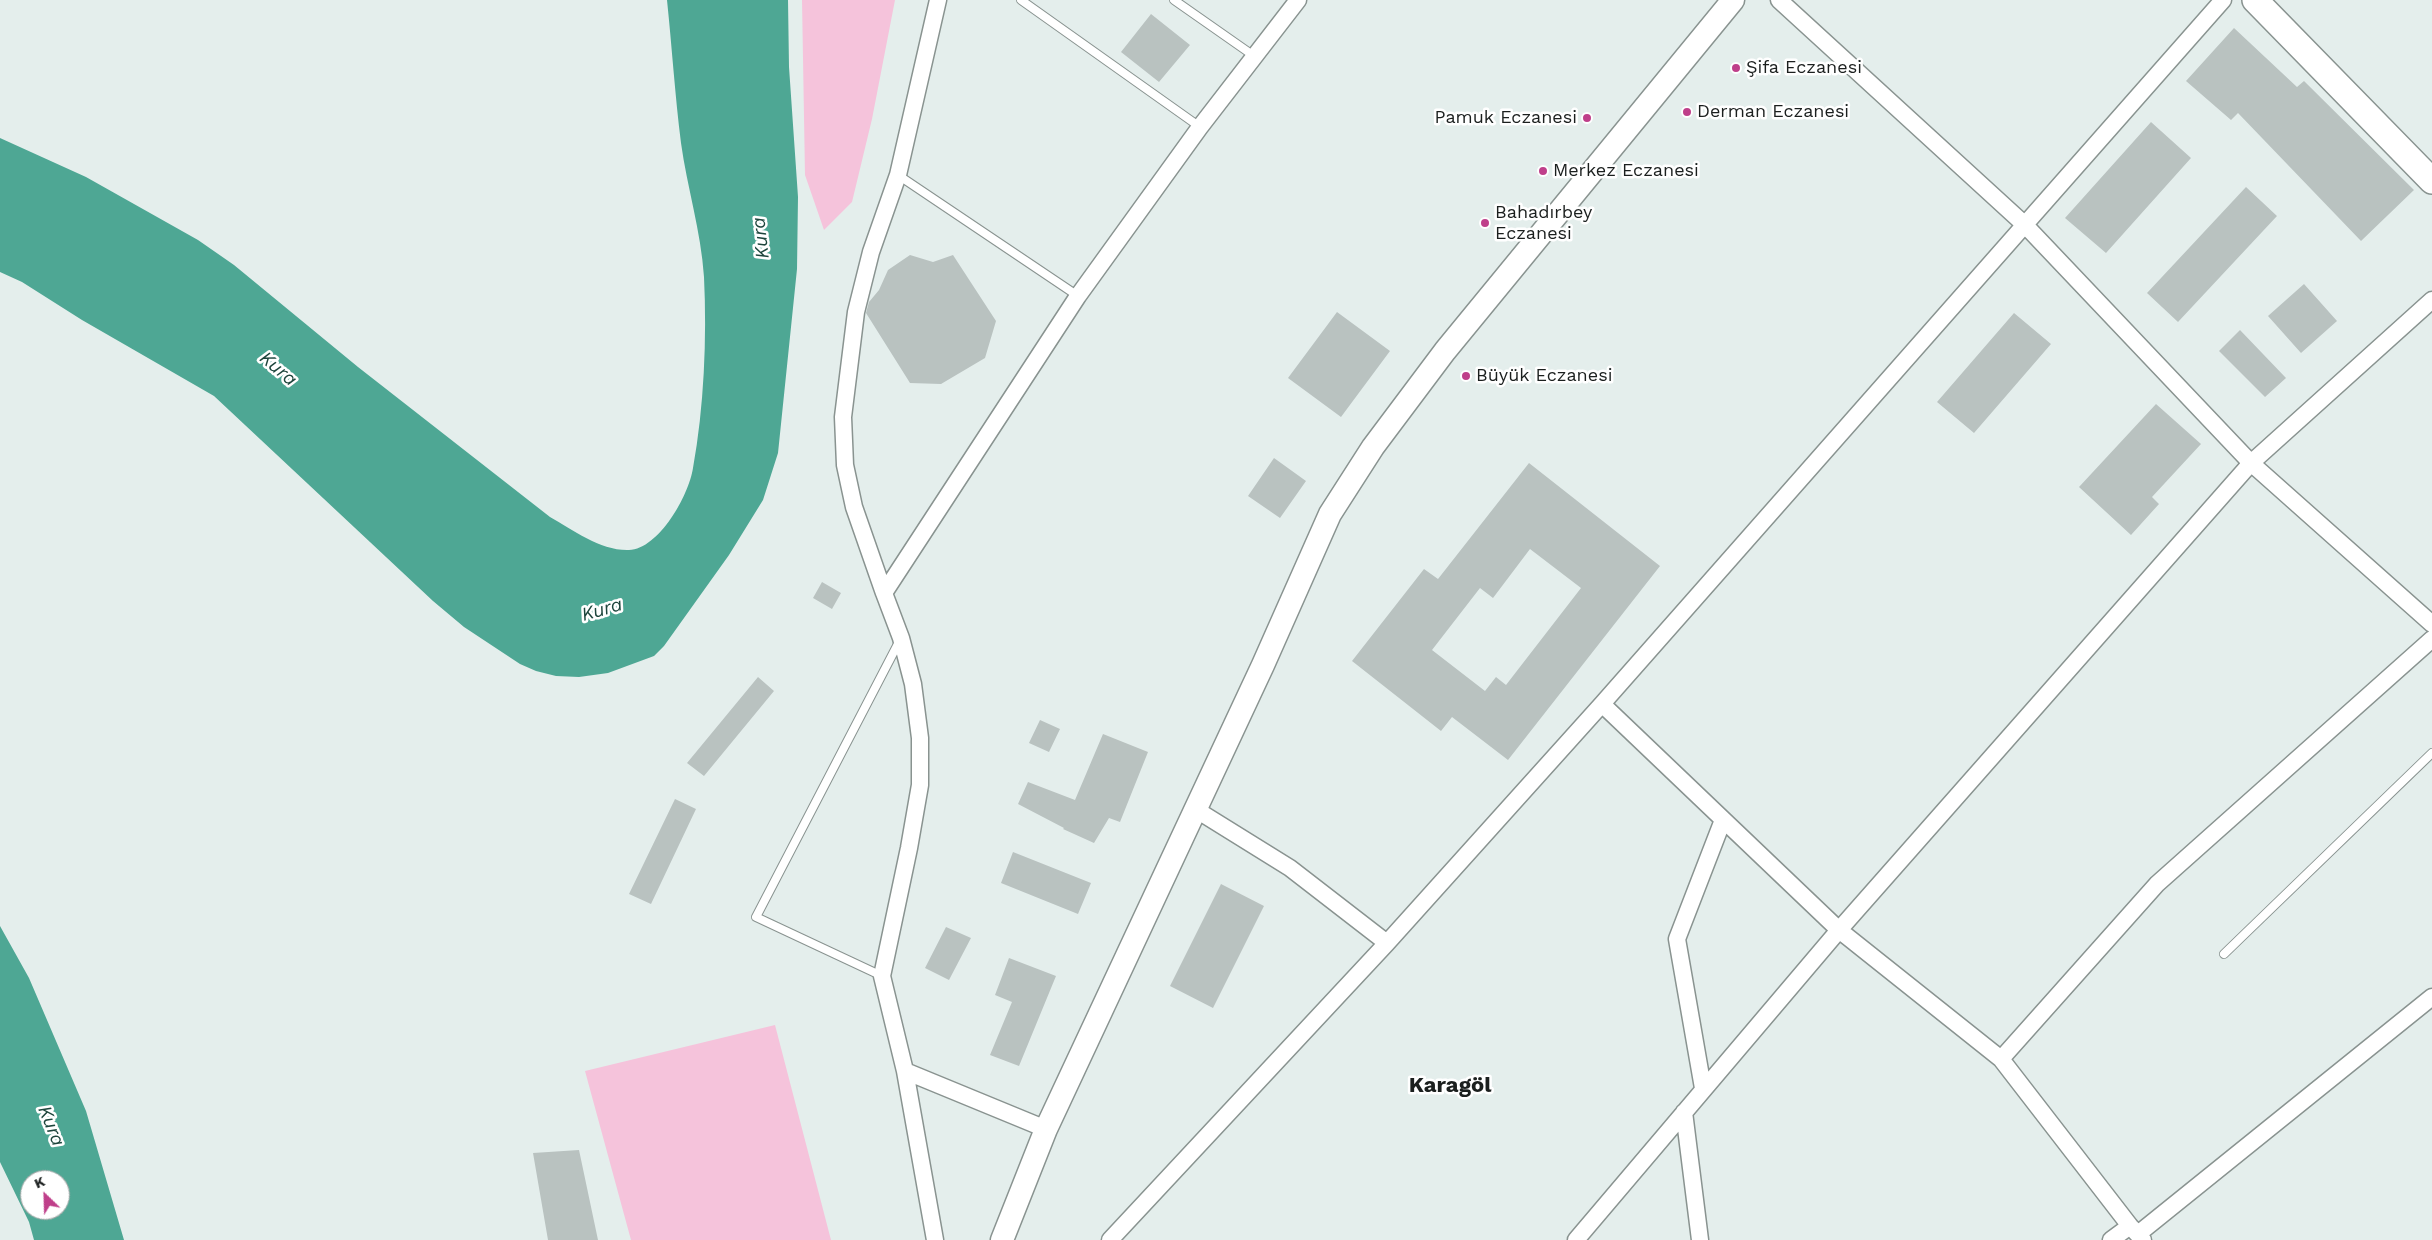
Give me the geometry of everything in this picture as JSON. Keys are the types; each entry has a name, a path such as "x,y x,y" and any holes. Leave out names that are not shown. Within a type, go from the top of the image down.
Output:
{"main road":[{"path":"1002,1240 1046,1129 1330,514 1373,447 1445,351 1733,0"},
{"path":"2255,0 2432,181"}],"street":[{"path":"935,1240 905,1071 882,976 909,848 920,785 920,738 915,693 900,638 854,507 845,465 843,417 856,312 871,252 898,175 938,0"},
{"path":"884,593 1078,296 1200,127 1298,0"},
{"path":"1779,0 2024,225 2251,463 2432,624"},
{"path":"1110,1240 1387,943 1602,704 2223,0"},
{"path":"1576,1240 1703,1088 1840,930 2251,463 2432,300"},
{"path":"2001,1059 2157,884 2432,638"},
{"path":"1602,704 1840,930 2001,1059 2137,1233"},
{"path":"1195,809 1290,868 1387,943"},
{"path":"1703,1088 1677,939 1724,820"},
{"path":"2111,1240 2137,1233 2432,997"},
{"path":"905,1071 1046,1129"},
{"path":"1684,1112 1700,1240"}],"lane":[{"path":"1021,0 1200,127"},
{"path":"1174,0 1254,56"},
{"path":"898,175 1078,296"},
{"path":"882,976 756,917 900,638"},
{"path":"2224,954 2432,753"}],"shaded area":[{"path":"802,0 895,0 872,119 852,202 824,230 805,175"},
{"path":"775,1025 831,1240 631,1240 585,1071"}],"water":[{"name":"Kura","path":"667,0 788,0 789,67 798,197 797,269 778,453 763,500 729,555 664,646 654,656 608,673 579,677 556,676 536,671 520,664 464,627 433,601 214,396 82,320 22,282 0,272 0,138 86,177 198,240 234,265 358,367 550,517 588,539 608,547 629,550 640,547 651,541 661,531 671,519 686,492 697,445 704,373 704,277 697,226 681,143"},
{"name":"Kura","path":"0,926 29,978 86,1111 124,1240 34,1240 28,1220 70,1220 70,1170 20,1170 20,1203 0,1162"}],"building":[{"path":"1151,14 1190,45 1159,82 1121,52"},
{"path":"2234,28 2297,87 2304,81 2414,190 2361,241 2238,113 2231,120 2186,81"},
{"path":"2151,122 2191,158 2106,253 2065,218"},
{"path":"2246,187 2277,216 2178,322 2147,293"},
{"path":"910,255 933,262 953,255 996,321 985,358 941,384 910,383 866,313 869,302 879,290 888,270"},
{"path":"2304,284 2337,321 2301,353 2268,316"},
{"path":"1337,312 1390,351 1341,417 1288,378"},
{"path":"2014,313 2051,344 1974,433 1937,402"},
{"path":"2240,330 2286,378 2265,397 2219,351"},
{"path":"2156,404 2201,444 2152,497 2159,504 2131,535 2079,487"},
{"path":"1274,458 1306,481 1280,518 1248,496"},
{"path":"1529,463 1660,566 1508,760 1452,717 1441,731 1352,661 1424,569 1438,579","holes":["1530,549 1581,588 1506,685 1496,677 1485,691 1432,650 1480,588 1493,598"]},
{"path":"822,582 841,593 832,609 813,598"},
{"path":"758,677 774,691 704,776 687,763"},
{"path":"1040,720 1060,729 1049,752 1029,743"},
{"path":"1103,734 1148,752 1120,822 1109,818 1094,843 1063,829 1018,804 1028,782 1075,800"},
{"path":"675,799 696,809 651,904 629,894"},
{"path":"1013,852 1091,883 1078,914 1001,883"},
{"path":"1221,884 1264,906 1213,1008 1170,986"},
{"path":"946,927 971,938 949,980 925,968"},
{"path":"1009,958 1056,976 1019,1066 990,1055 1012,1002 995,995"},
{"path":"579,1150 598,1240 548,1240 533,1153"}],"place":[{"name":"Şifa Eczanesi","path":"1736,68"},
{"name":"Derman Eczanesi","path":"1687,112"},
{"name":"Pamuk Eczanesi","path":"1587,118"},
{"name":"Merkez Eczanesi","path":"1543,171"},
{"name":"Bahadırbey Eczanesi","path":"1485,223"},
{"name":"Büyük Eczanesi","path":"1466,376"}],"district":[{"name":"Karagöl","path":"1450,1086"}]}
